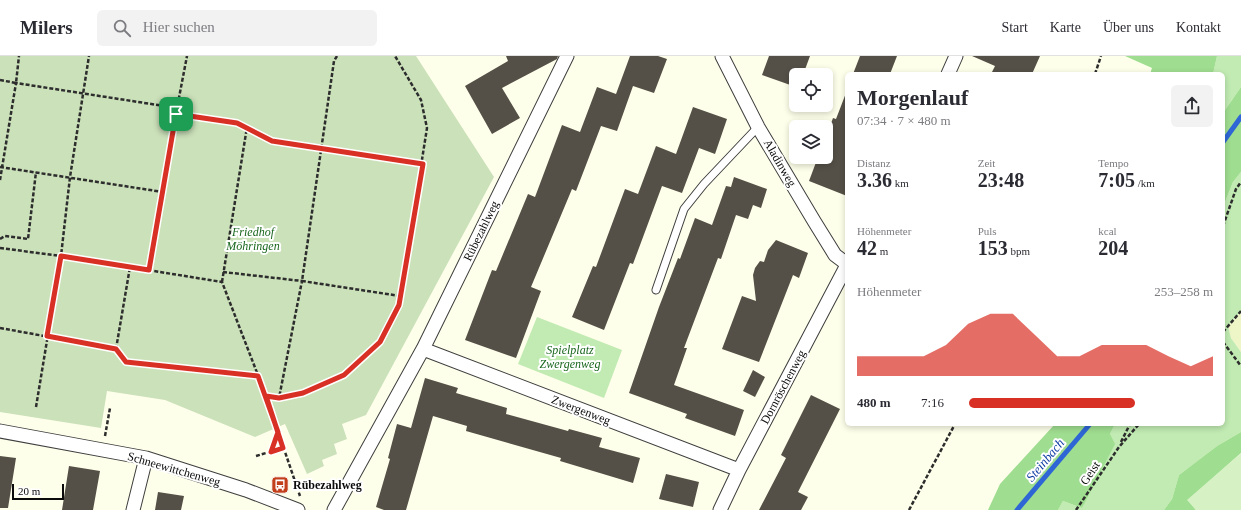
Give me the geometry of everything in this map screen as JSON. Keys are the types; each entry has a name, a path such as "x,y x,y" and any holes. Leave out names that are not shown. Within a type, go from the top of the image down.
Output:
{"street":[{"name":"Rübezahlweg","path":"334,510 423,349 567,56"},
{"name":"Aladinweg","path":"722,56 758,127 835,255 845,263"},
{"path":"949,72 956,56"},
{"name":"Dornröschenweg","path":"720,510 739,470 845,269"},
{"name":"Zwergenweg","path":"423,349 739,470"},
{"name":"Schneewittchenweg","path":"0,431 146,458 300,507"},
{"path":"132,510 146,458"}],"lane":[{"path":"656,290 684,209 704,184 758,127"}],"path":[{"path":"0,180 20,56"},
{"path":"36,407 61,256 70,177 88,56"},
{"path":"149,270 186,56"},
{"path":"279,398 302,281 334,61 337,56"},
{"path":"266,396 279,398 303,393 344,375 380,342 399,305 423,164 427,128 421,100 395,56"},
{"path":"1095,72 1101,56"},
{"path":"0,80 177,108"},
{"path":"176,114 237,123 272,141 423,164"},
{"path":"246,127 222,282 266,396 300,507"},
{"path":"1,167 163,192"},
{"path":"0,239 5,236 28,239 36,172"},
{"path":"1225,220 1236,188 1241,182"},
{"path":"0,248 61,256 222,282"},
{"path":"116,349 130,267"},
{"path":"223,272 302,281 400,296"},
{"path":"1225,330 1241,311"},
{"path":"0,328 116,349 126,362 258,376"},
{"path":"1225,345 1241,366"},
{"path":"102,450 110,408"},
{"path":"909,510 954,426"},
{"path":"1119,446 1129,426"},
{"path":"1119,446 1138,426"},
{"path":"271,452 278,432"},
{"name":"Geist","path":"1076,510 1119,446"},
{"path":"256,456 283,448"}],"green space":[{"name":"Friedhof Möhringen","path":"0,56 416,56 494,177 366,415 342,424 347,439 334,444 337,454 322,460 324,466 307,474 285,424 255,437 165,400 107,391 101,428 0,412"},
{"path":"1125,56 1217,56 1213,72 1151,72 1152,68"},
{"path":"1217,56 1241,56 1241,87 1225,110 1225,72 1213,72"},
{"path":"1241,87 1241,172 1233,182 1225,202 1225,110"},
{"path":"1241,172 1241,311 1228,326 1231,338 1241,352 1241,432 1217,446 1179,475 1172,499 1164,510 1058,510 1063,501 1082,508 1114,426 1225,426 1225,202 1233,182"},
{"path":"1241,311 1241,352 1231,338 1228,326"},
{"name":"Spielplatz Zwergenweg","path":"537,317 622,350 604,398 518,364"},
{"path":"1053,426 1114,426 1110,434 1115,444 1082,508 1063,501 1058,510 988,510 1000,484"},
{"path":"1241,432 1241,453 1188,500 1196,510 1164,510 1172,499 1179,475 1217,446"},
{"path":"1241,453 1241,510 1196,510 1187,500"}],"building":[{"path":"506,56 558,56 557,59 502,88 520,118 492,134 465,86 508,61"},
{"path":"630,56 658,56 667,59 654,93 633,86 617,131 601,126 576,191 572,189 531,287 541,291 516,358 465,340 492,270 496,271 528,194 535,197 562,125 580,132 597,87 616,94"},
{"path":"769,56 810,56 806,68 789,68 789,85 762,75"},
{"path":"860,56 897,56 891,72 854,72"},
{"path":"972,56 1040,56 1033,72 992,72 995,66"},
{"path":"845,96 845,195 809,181 815,164 833,164 833,118 836,119"},
{"path":"693,107 727,119 715,154 699,148 682,193 662,186 633,264 630,263 604,330 572,317 593,266 596,267 625,189 638,194 656,146 676,154"},
{"path":"734,177 767,189 761,208 753,205 748,219 736,215 721,259 718,258 684,348 687,348 674,385 744,410 735,436 685,418 687,414 629,393 659,307 678,258 680,259 695,218 712,225 726,186 731,187"},
{"path":"776,240 808,253 799,278 793,275 759,362 722,349 742,296 756,301 753,275 755,268 760,261 764,262 768,250"},
{"path":"753,370 765,377 755,397 743,391"},
{"path":"425,378 458,388 456,393 507,408 506,414 568,431 569,429 602,438 599,447 640,458 633,483 560,461 561,458 466,431 467,426 433,416 406,510 384,510 376,507 390,459 388,458 397,424 411,428"},
{"path":"811,395 840,409 798,492 808,497 801,510 759,510 786,458 781,455"},
{"path":"0,456 16,458 8,508 0,508"},
{"path":"69,466 100,471 93,510 62,510"},
{"path":"666,474 699,482 693,507 659,499"},
{"path":"158,492 184,496 181,510 155,510"}],"waterway":[{"name":"Steinbach","path":"1225,139 1241,117"},
{"name":"Steinbach","path":"1017,510 1088,426"}],"place":[{"name":"Rübezahlweg","path":"280,485"}],"route":[{"path":"176,114 149,270 61,256 47,336 116,349 126,362 258,376 266,396 278,432 271,452 283,448 276,427 266,396 279,398 303,393 344,375 380,342 399,305 423,164 272,141 237,123 176,114"}]}
